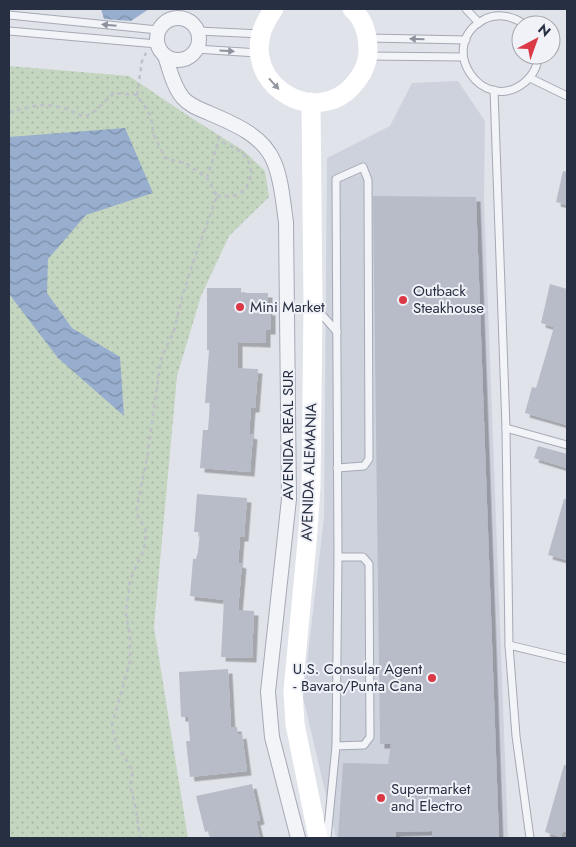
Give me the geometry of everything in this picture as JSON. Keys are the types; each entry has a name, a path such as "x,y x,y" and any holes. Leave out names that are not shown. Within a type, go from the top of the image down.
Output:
{"street":[{"path":"274,9 265,20 259,44 262,68 270,81 281,92 295,99 310,102 327,101 342,95 354,85 363,72 368,47 363,24 352,9"},
{"path":"172,14 178,17 184,14 198,31 199,41 196,50 191,56 183,60 170,59 165,56 157,44 158,30 162,23 172,14"},
{"name":"AVENIDA REAL SUR","path":"165,56 178,90 192,106 249,132 264,145 274,162 281,189 286,222 289,499 268,692 272,737 298,838"},
{"path":"174,81 183,60"},
{"name":"AVENIDA ALEMANIA","path":"310,102 311,486 292,691 295,724 318,838"}],"lane":[{"path":"466,9 479,23"},
{"path":"9,15 158,30"},
{"path":"511,17 499,16 489,18 471,30 466,40 463,57 466,69 473,79 483,86 494,90 507,90 520,86 530,78 536,65"},
{"path":"9,31 157,44"},
{"path":"198,31 259,44"},
{"path":"368,47 466,40"},
{"path":"196,50 259,44"},
{"path":"368,47 463,57"},
{"path":"530,78 567,96"},
{"path":"494,90 506,428 509,645 516,736 530,838"},
{"path":"326,838 336,746 338,557 337,468 336,179 363,167 368,180 369,459 364,466 337,468"},
{"path":"312,304 337,332"},
{"path":"506,428 567,445"},
{"path":"336,746 364,745 370,737 369,564 363,557 338,557"},
{"path":"509,645 567,660"}],"path":[{"path":"140,838 130,785 133,771 116,744 112,725 130,661 130,635 126,615 130,580 144,549 146,532 136,512 147,458 161,359 174,331 185,288 217,196 207,178 187,164 165,158 153,133 151,116 137,95 142,61 146,52 157,44"},
{"path":"9,112 44,104 61,106 85,117 114,93 137,95"},
{"path":"207,178 224,120"},
{"path":"217,196 236,196 242,192 251,178 249,161 244,154 218,140"}],"shaded area":[{"path":"458,81 485,121 484,201 508,838 336,838 303,697 324,517 327,158 390,126 412,83"}],"green space":[{"path":"9,66 129,76 244,151 265,171 269,197 229,236 201,296 177,376 154,627 188,838 9,838"}],"water":[{"path":"101,9 149,9 131,21 104,19"},
{"path":"125,128 153,193 86,215 48,259 47,293 72,328 120,357 124,416 58,358 9,294 9,137"}],"building":[{"path":"563,171 567,172 567,205 556,202"},
{"path":"373,196 476,197 499,838 432,837 432,831 396,832 396,838 338,838 343,763 388,764 391,744 380,744"},
{"path":"550,284 567,289 567,425 525,413 532,387 536,388 554,327 541,323"},
{"path":"207,288 241,288 241,293 268,293 268,311 271,311 271,330 266,330 266,343 238,342 238,368 258,369 255,408 251,408 249,434 253,435 250,472 200,468 203,430 208,430 210,403 205,403 209,350 207,350"},
{"path":"538,446 567,454 567,468 534,458"},
{"path":"197,494 247,498 244,537 240,537 238,563 242,564 238,610 254,611 252,658 221,657 224,600 190,596 193,559 196,559 198,552 200,532 194,532"},
{"path":"564,499 567,499 567,560 548,555"},
{"path":"228,669 231,727 237,727 238,735 242,734 247,771 190,777 186,741 190,741 188,717 181,717 179,672"},
{"path":"564,765 567,765 567,832 563,831 561,837 545,832"},
{"path":"252,784 260,820 256,821 260,838 210,838 209,831 205,832 196,796"}],"place":[{"name":"Outback Steakhouse","path":"403,300"},
{"name":"Mini Market","path":"240,307"},
{"name":"U.S. Consular Agent - Bavaro/Punta Cana","path":"432,678"},
{"name":"Supermarket and Electro","path":"381,798"}]}
